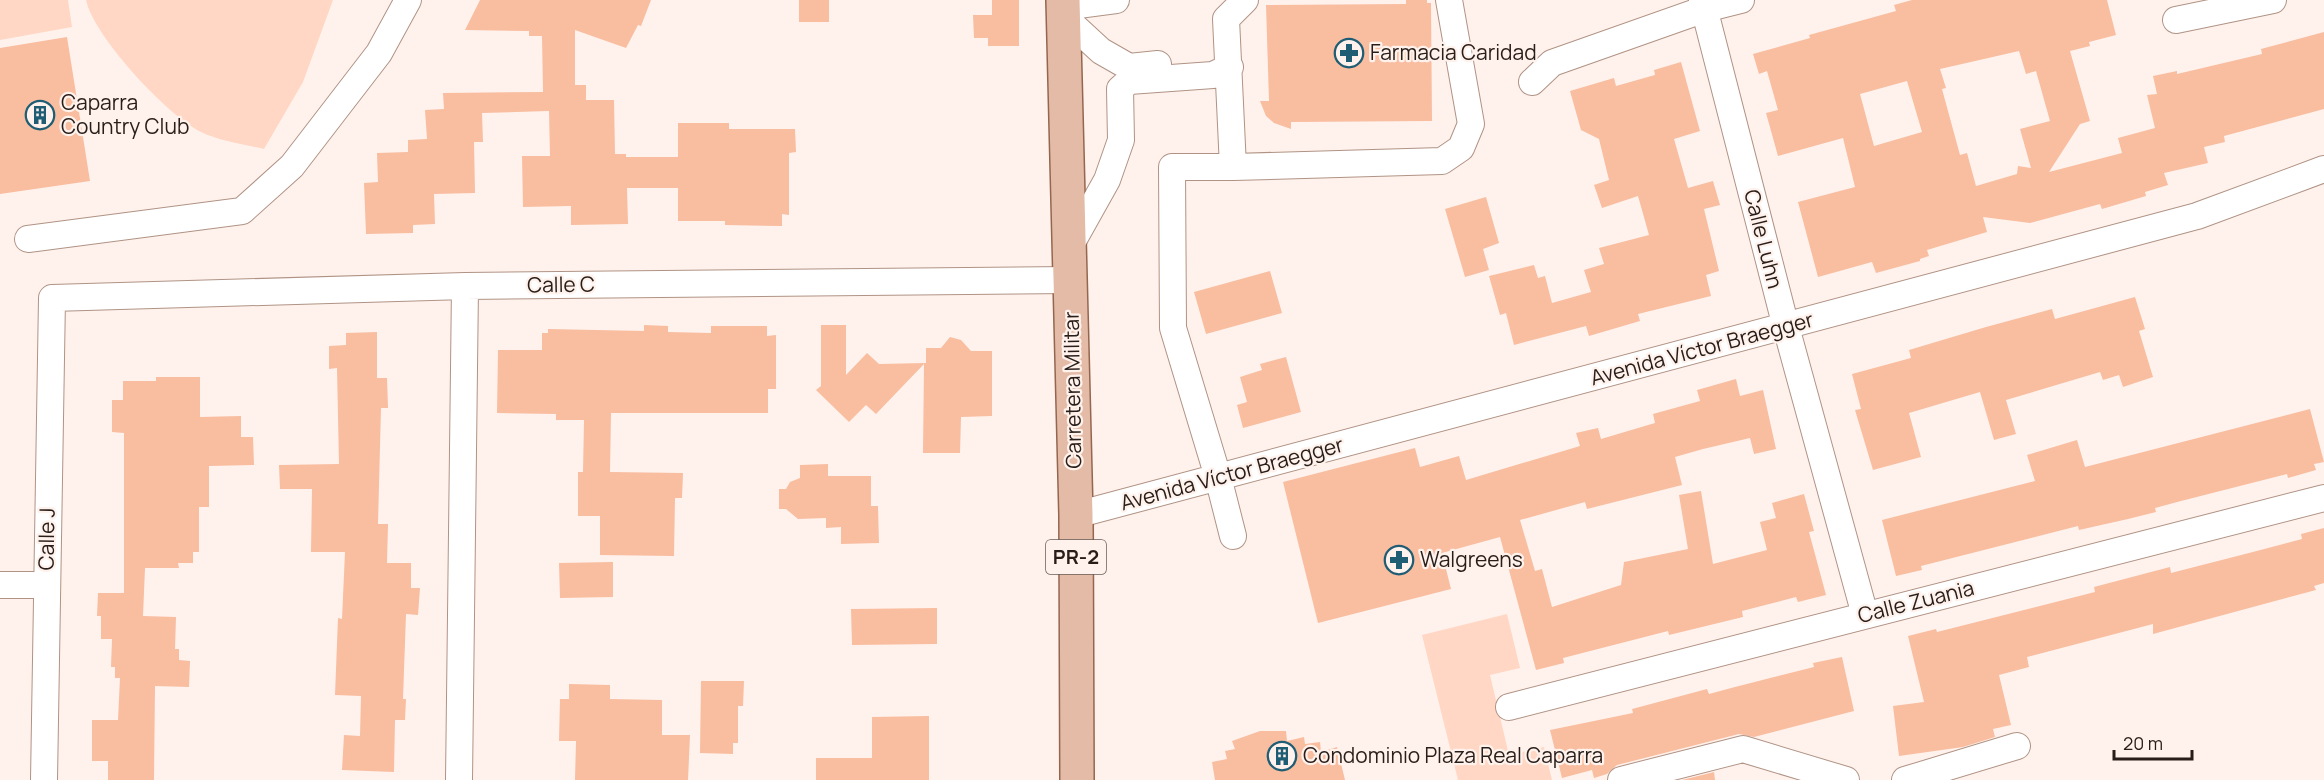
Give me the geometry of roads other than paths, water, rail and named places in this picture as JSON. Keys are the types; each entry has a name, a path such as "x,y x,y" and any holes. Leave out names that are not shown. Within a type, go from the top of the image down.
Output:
{"main road":[{"name":"Carretera Militar","path":"1063,7 1076,515 1077,780"}],"street":[{"path":"28,239 242,211 292,166 379,52 408,0"},
{"path":"1063,7 1116,0"},
{"path":"1233,167 1226,19 1245,0"},
{"path":"1233,536 1218,477 1173,328 1172,166 1233,167 1442,161 1452,156 1461,148 1471,124 1449,0"},
{"path":"1532,82 1552,63 1704,5 1741,0"},
{"path":"2175,20 2273,0"},
{"name":"Calle Luhn","path":"1704,5 1786,327 1865,615"},
{"path":"1063,7 1101,51 1129,67 1202,61 1230,67"},
{"path":"1070,264 1107,180 1121,140 1120,89 1129,81 1213,75 1230,67"},
{"name":"Avenida Víctor Braegger","path":"1076,515 2197,216 2324,169"},
{"name":"Calle C","path":"52,298 1070,264"},
{"path":"459,780 465,286"},
{"name":"Calle J","path":"44,780 52,298"},
{"name":"Calle Zuania","path":"1509,707 2324,498"},
{"path":"0,585 46,585"},
{"path":"1905,780 2017,746"},
{"path":"1621,780 1743,749 1846,780"}],"place":[{"name":"Farmacia Caridad","path":"1349,53"},
{"name":"Caparra Country Club","path":"40,115"},
{"name":"Walgreens","path":"1399,560"},
{"name":"Condominio Plaza Real Caparra","path":"1282,756"}]}
